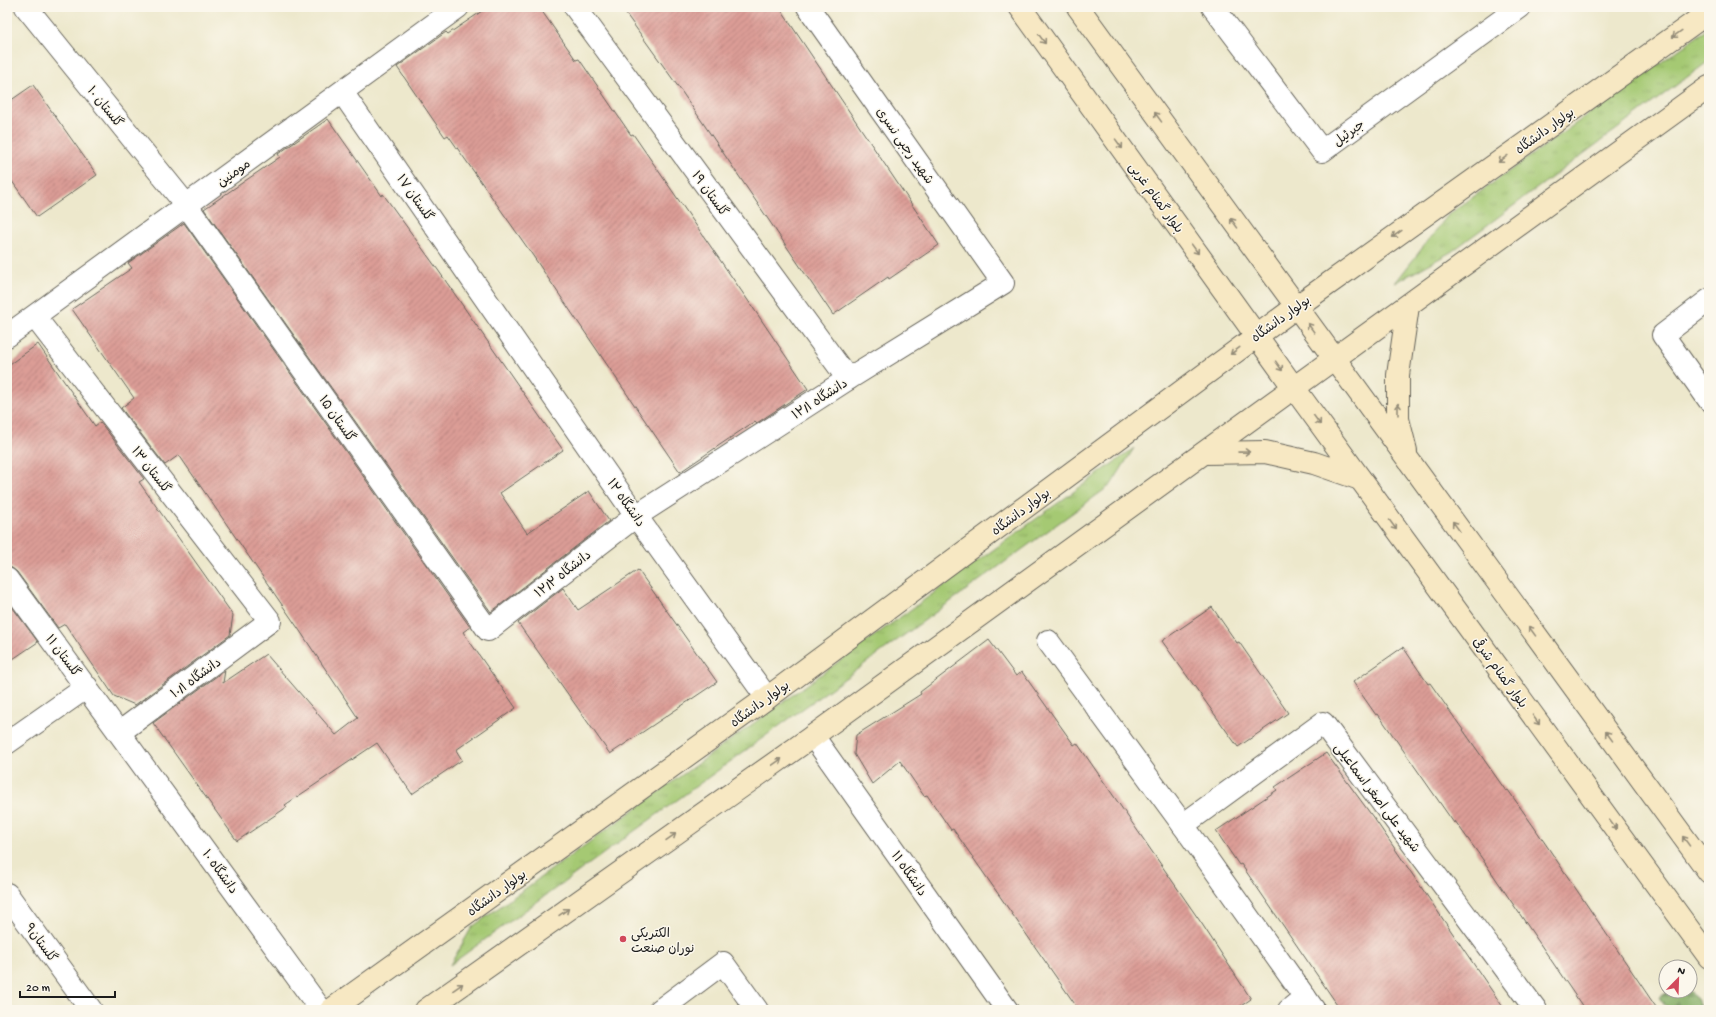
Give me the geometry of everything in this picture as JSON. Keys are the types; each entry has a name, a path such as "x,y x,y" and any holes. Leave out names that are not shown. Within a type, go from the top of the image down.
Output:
{"main road":[{"name":"بلوار گمنام غربی","path":"1020,7 1294,388"},
{"path":"1078,7 1709,872"},
{"name":"بولوار دانشگاه","path":"331,1010 767,698 1257,335 1709,12"},
{"path":"426,1010 813,736 1709,87"},
{"path":"1408,306 1398,375 1398,418 1408,460"},
{"name":"بلوار گمنام شرقی","path":"1294,388 1709,957"},
{"path":"1205,453 1265,452 1314,463 1360,479"}],"street":[{"name":"گلستان ۱۰","path":"26,7 187,206"},
{"name":"مومنین","path":"7,336 458,7"},
{"name":"گلستان ۱۹","path":"575,7 848,379"},
{"name":"شهید رجبی نسری","path":"808,7 1003,283"},
{"name":"جبرئیل","path":"1214,7 1322,151 1520,7"},
{"name":"گلستان ۱۷","path":"342,92 490,303"},
{"name":"گلستان ۱۵","path":"187,206 488,630"},
{"name":"دانشگاه ۱۲/۱","path":"636,516 848,379 1003,283"},
{"path":"1709,300 1663,335 1709,400"},
{"name":"دانشگاه ۱۲","path":"490,303 636,516 767,698"},
{"name":"گلستان ۱۳","path":"35,317 270,621"},
{"name":"دانشگاه ۱۲/۲","path":"488,630 636,516"},
{"name":"گلستان ۱۱","path":"7,579 120,732"},
{"name":"دانشگاه ۱۰/۱","path":"120,732 270,621"},
{"path":"1048,642 1183,825 1310,1003 1288,1010"},
{"path":"7,743 87,686"},
{"name":"شهید علی اصغر اسماعیلی","path":"1183,825 1323,723 1536,1010"},
{"name":"دانشگاه ۱۰","path":"120,732 321,1010"},
{"name":"دانشگاه ۱۱","path":"813,736 1007,1010"},
{"name":"گلستان۹","path":"7,894 91,1010"},
{"path":"660,1010 723,963 757,1010"}],"green space":[{"path":"1709,28 1709,61 1451,252 1395,283 1448,215"},
{"path":"1134,448 1111,485 450,965 472,927"},
{"path":"1661,999 1696,999 1704,1010 1668,1010"}],"building":[{"path":"488,7 539,7 576,60 579,59 631,135 633,134 808,389 757,423 755,421 680,472 529,250 448,135 445,137 397,67 446,32 448,34"},
{"path":"621,7 779,7 939,245 889,279 888,277 833,315 682,92"},
{"path":"33,85 97,175 37,217 7,174 7,103"},
{"path":"328,119 382,196 383,194 438,270 563,450 500,493 527,533 589,491 609,521 491,612 204,209 280,157 278,154"},
{"path":"184,223 470,627 463,632 516,708 456,750 462,760 412,794 377,743 285,805 287,807 237,841 153,723 225,670 223,683 266,654 336,735 358,718 179,455 165,465 121,408 134,398 72,309 132,268 128,263"},
{"path":"38,344 95,426 100,422 144,479 139,482 233,615 230,635 135,705 114,696 65,624 58,628 17,572 12,568 7,567 7,366"},
{"path":"638,570 717,682 610,754 518,623 563,588 578,610"},
{"path":"7,600 38,642 7,663"},
{"path":"1212,607 1237,643 1239,642 1288,713 1238,747 1162,641"},
{"path":"989,640 1016,676 1022,672 1074,745 1077,743 1202,924 1251,999 1235,1010 1079,1010 953,829 951,830 927,795 924,796 900,761 872,784 854,754 856,735 921,694 920,692"},
{"path":"1403,647 1428,684 1430,683 1506,791 1508,790 1534,827 1658,1010 1585,1010 1481,857 1455,821 1454,823 1378,714 1376,715 1353,682"},
{"path":"1326,753 1378,824 1505,1010 1341,1010 1241,864 1239,865 1216,831 1277,790 1275,787"}],"place":[{"name":"الکتریکی نوران صنعت","path":"623,939"}]}
